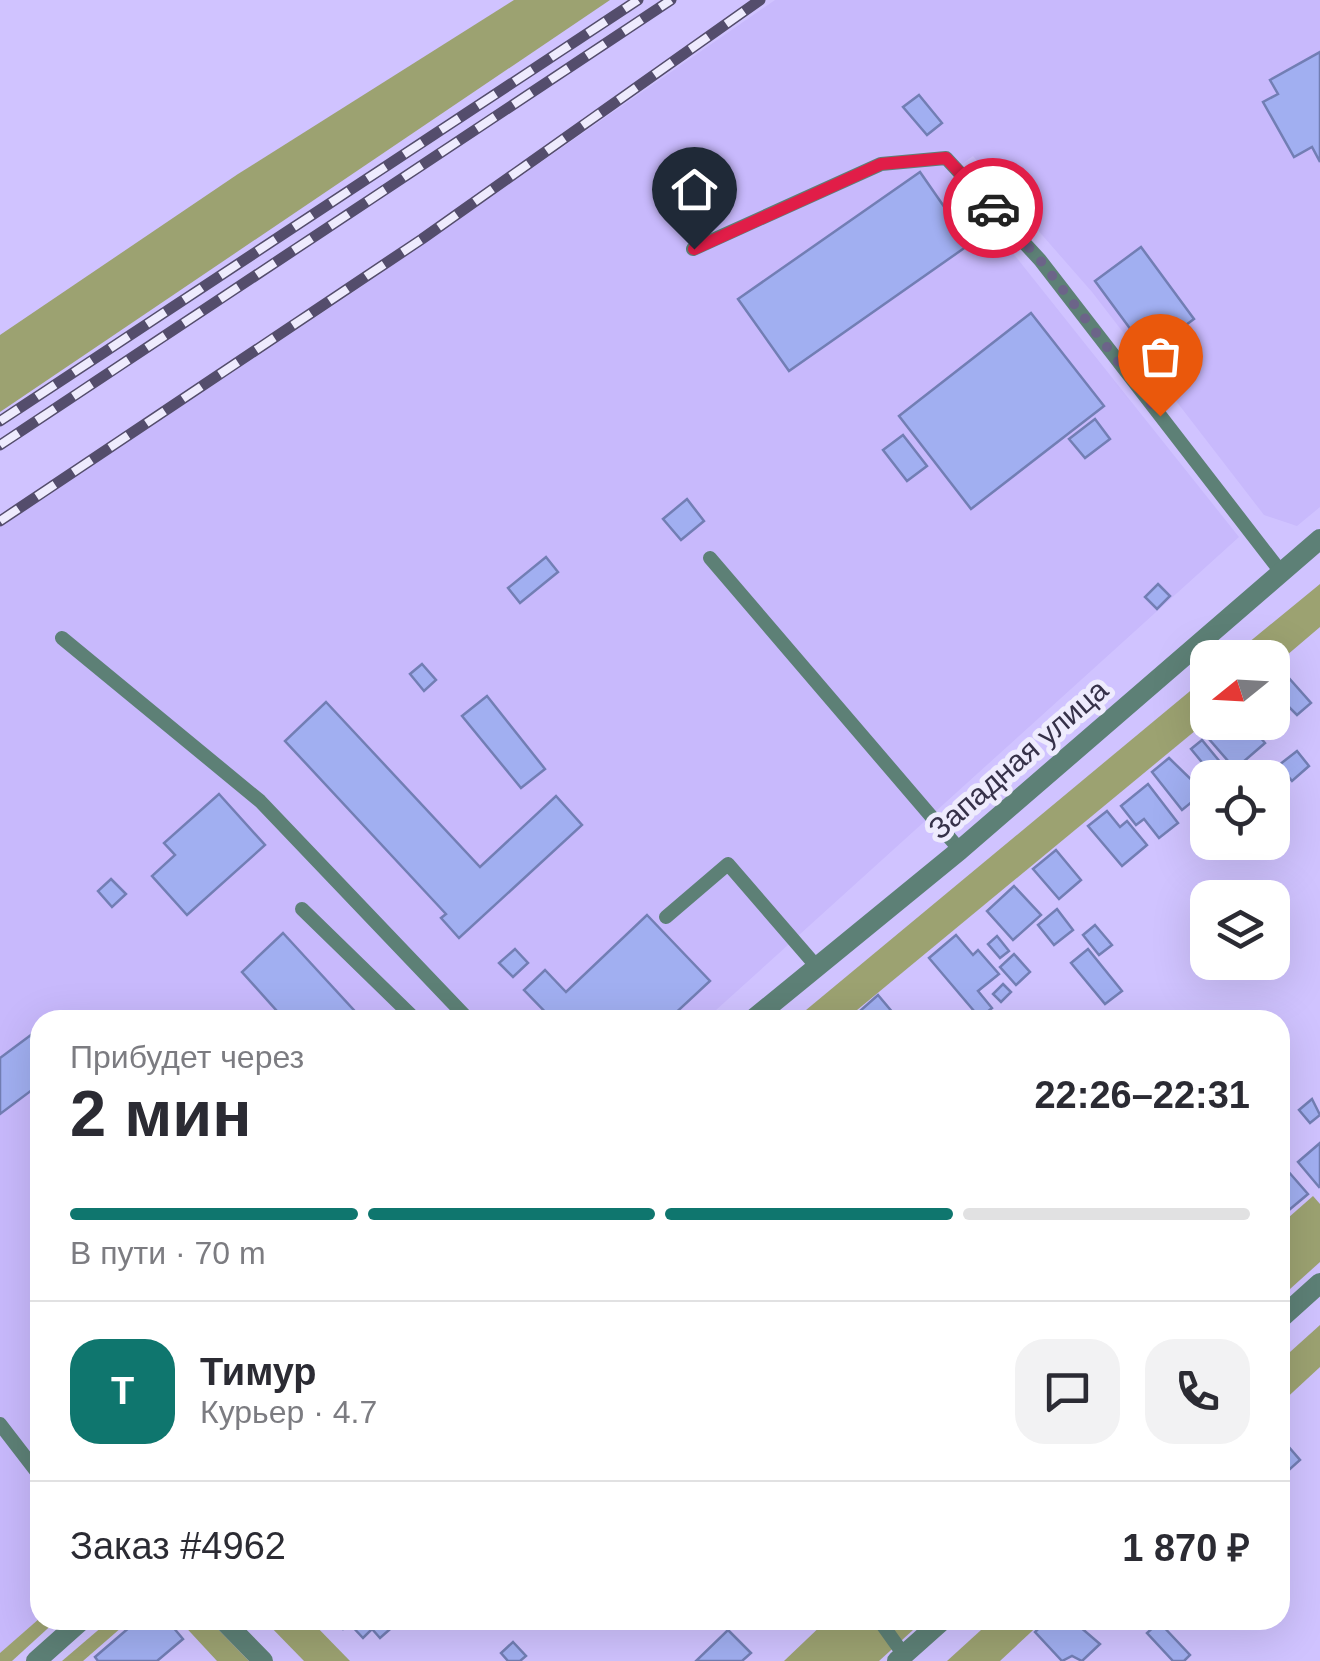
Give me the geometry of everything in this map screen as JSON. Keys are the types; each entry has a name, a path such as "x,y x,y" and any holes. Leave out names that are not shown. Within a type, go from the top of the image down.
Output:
{"street":[{"name":"Западная улица","path":"764,1010 960,850 1320,538"},
{"path":"1290,1309 1320,1283"},
{"path":"36,1661 71,1630"},
{"path":"232,1630 263,1661"},
{"path":"901,1658 932,1630"}],"lane":[{"path":"694,249 881,164 946,158 1040,260 1280,572"},
{"path":"710,558 960,850"},
{"path":"62,638 260,801 459,1010"},
{"path":"666,918 728,864 817,967"},
{"path":"302,909 406,1010"},
{"path":"0,1424 30,1463"},
{"path":"885,1630 901,1658"}],"shaded area":[{"path":"775,0 1320,0 1320,507 1297,526 1264,515 1092,292 973,156 949,173 1239,537 716,1010 30,1010 30,1627 0,1653 0,527 358,289"}],"green space":[{"path":"514,0 610,0 0,412 0,335 238,174"},
{"path":"1320,584 1320,627 1290,653 1290,640 1252,640"},
{"path":"1190,691 1190,735 857,1010 806,1010"},
{"path":"1313,1196 1320,1204 1320,1262 1290,1289 1290,1216"},
{"path":"1320,1325 1320,1367 1290,1395 1290,1352"},
{"path":"30,1627 30,1630 46,1630 12,1661 0,1661 0,1653"},
{"path":"98,1630 119,1630 83,1661 62,1661"},
{"path":"188,1630 219,1630 249,1661 217,1661"},
{"path":"274,1630 320,1630 350,1661 304,1661"},
{"path":"817,1630 913,1630 879,1661 784,1661"},
{"path":"981,1630 1033,1630 1000,1661 947,1661"}],"building":[{"path":"1320,52 1320,162 1312,147 1294,157 1263,102 1278,94 1270,80"},
{"path":"919,95 942,123 927,135 903,107"},
{"path":"920,172 970,244 789,371 738,299"},
{"path":"1141,247 1194,319 1148,353 1095,281"},
{"path":"1031,313 1104,406 971,509 899,416"},
{"path":"1095,419 1110,439 1085,458 1069,439"},
{"path":"903,435 927,466 907,481 883,450"},
{"path":"687,499 704,521 681,540 663,519"},
{"path":"546,557 558,572 520,603 508,588"},
{"path":"1158,584 1170,596 1157,609 1145,597"},
{"path":"422,664 436,680 424,691 410,674"},
{"path":"1290,679 1311,703 1297,715 1290,708"},
{"path":"487,696 545,769 521,788 462,716"},
{"path":"326,702 480,867 556,796 582,825 459,938 441,918 446,914 285,741"},
{"path":"1202,740 1218,760 1200,760 1191,749"},
{"path":"1210,740 1265,743 1245,760 1227,760"},
{"path":"1297,751 1309,766 1292,781 1290,760 1285,760"},
{"path":"1169,758 1190,778 1190,803 1182,810 1152,772"},
{"path":"1148,784 1178,823 1159,838 1144,819 1136,825 1121,806"},
{"path":"219,794 265,845 187,915 152,876 175,855 164,843"},
{"path":"1107,811 1120,827 1127,821 1147,845 1122,866 1088,826"},
{"path":"1056,850 1081,880 1059,899 1033,869"},
{"path":"111,879 126,894 112,907 98,891"},
{"path":"1014,886 1041,915 1013,940 987,911"},
{"path":"1057,909 1073,930 1054,945 1038,925"},
{"path":"647,915 710,981 679,1010 543,1010 524,990 545,970 566,992"},
{"path":"1095,925 1112,945 1099,955 1083,935"},
{"path":"283,933 354,1010 276,1010 242,972"},
{"path":"956,935 973,955 978,950 999,974 978,991 992,1008 973,1010 929,958"},
{"path":"997,936 1009,951 1000,958 988,944"},
{"path":"515,949 528,963 513,977 499,963"},
{"path":"1088,949 1122,991 1105,1004 1071,963"},
{"path":"1014,954 1030,972 1016,985 1000,967"},
{"path":"1003,984 1011,992 1001,1002 993,994"},
{"path":"878,995 891,1010 861,1010"},
{"path":"30,1036 30,1092 0,1114 0,1058"},
{"path":"1312,1099 1320,1115 1310,1123 1299,1110"},
{"path":"1320,1143 1320,1186 1319,1187 1298,1162"},
{"path":"1290,1173 1308,1194 1290,1209"},
{"path":"1290,1448 1300,1460 1290,1469"},
{"path":"126,1630 175,1630 183,1639 157,1661 98,1661 95,1657"},
{"path":"373,1630 389,1630 380,1638"},
{"path":"728,1630 751,1653 742,1661 696,1661"},
{"path":"1084,1630 1100,1644 1082,1661 1072,1656 1062,1661 1035,1632"},
{"path":"1167,1630 1190,1655 1184,1661 1173,1661 1147,1633"},
{"path":"513,1642 526,1656 520,1661 508,1661 501,1653"}],"railway":[{"path":"0,421 638,0"},
{"path":"0,445 671,0"},
{"path":"0,521 422,239 760,0"}],"way so far":[{"path":"993,208 1040,260 1160,416"}],"route":[{"path":"694,249 881,164 946,158 993,208"}]}
